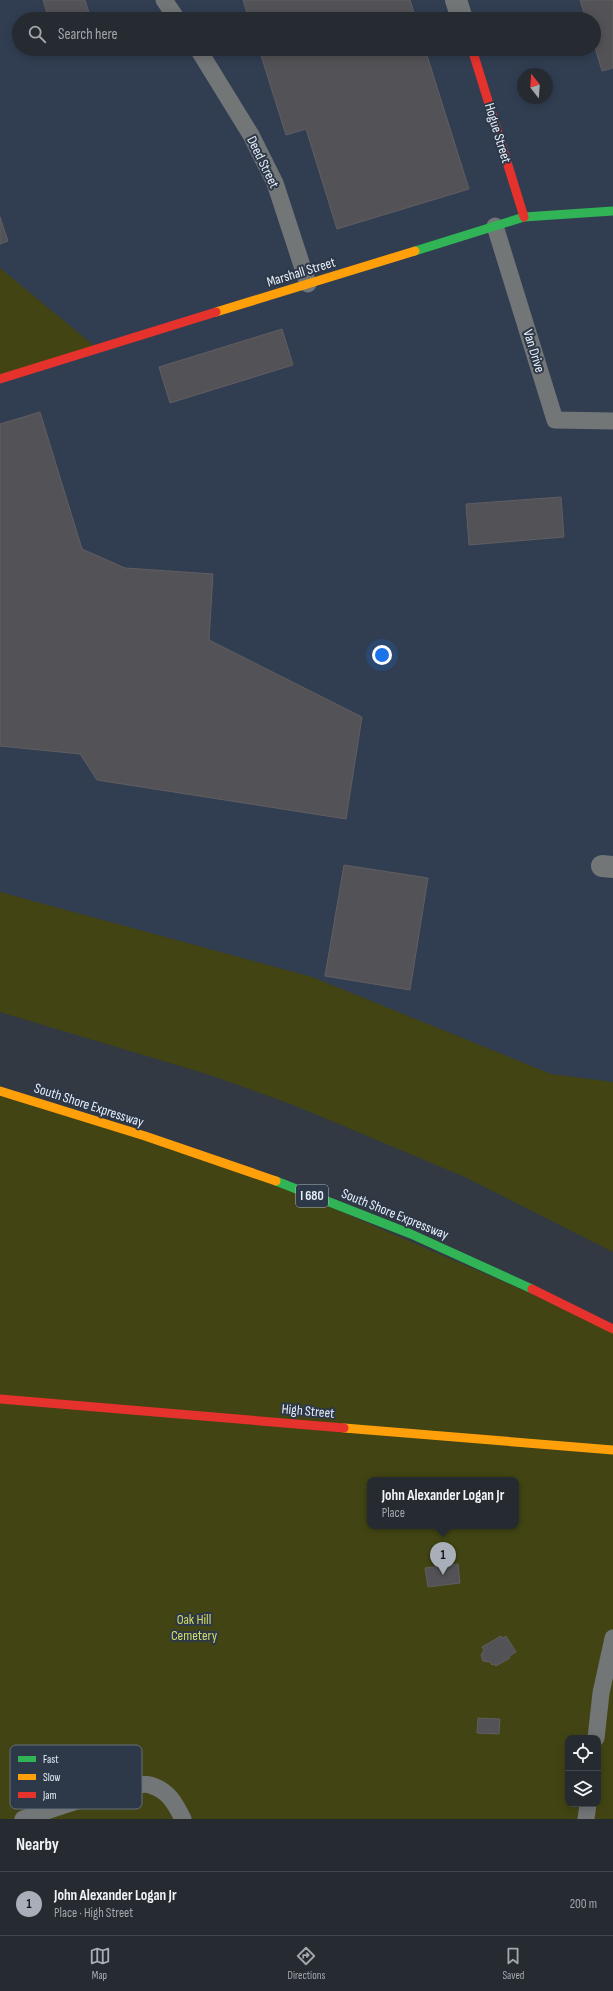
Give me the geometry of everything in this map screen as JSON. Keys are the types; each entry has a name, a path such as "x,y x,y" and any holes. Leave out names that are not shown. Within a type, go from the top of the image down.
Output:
{"main road":[{"name":"Hogue Street","path":"474,56 524,217"},
{"name":"Marshall Street","path":"0,380 524,217 613,211"},
{"name":"South Shore Expressway","path":"0,1091 230,1164 381,1222 514,1280 613,1329"},
{"name":"High Street","path":"0,1399 613,1450"}],"street":[{"path":"456,0 460,12"}],"lane":[{"path":"164,0 172,12"},
{"name":"Deed Street","path":"202,56 251,135 275,183 308,284"},
{"name":"Van Drive","path":"495,226 555,420 613,421"},
{"path":"596,1735 601,1693 613,1638"},
{"path":"142,1785 148,1784 162,1790 173,1800 183,1819"},
{"path":"586,1819 588,1807"},
{"path":"23,1819 55,1809"}],"shaded area":[{"path":"0,0 613,0 613,1082 551,1074 312,977 0,892 0,379 98,349 0,268"}],"green space":[{"path":"0,268 98,349 0,379"},
{"path":"0,892 312,977 551,1074 613,1082 613,1252 465,1177 296,1106 210,1075 0,1012"},
{"name":"Oak Hill Cemetery","path":"0,1091 230,1164 613,1329 613,1819 0,1819"}],"building":[{"path":"43,0 85,0 89,12 47,12"},
{"path":"243,0 410,0 414,12 247,12"},
{"path":"580,0 613,0 613,68 602,71 598,56 601,56 601,12 584,12"},
{"path":"261,56 427,56 469,189 337,229 306,129 286,135"},
{"path":"0,217 8,241 0,244"},
{"path":"282,329 293,365 170,403 159,367"},
{"path":"40,412 82,549 125,568 213,574 209,640 362,717 346,819 97,780 80,754 0,746 0,424"},
{"path":"561,497 564,537 469,545 466,504"},
{"path":"344,865 428,878 410,990 325,976"},
{"path":"458,1564 460,1583 428,1587 425,1568"},
{"path":"501,1636 503,1638 506,1636 516,1652 509,1656 510,1658 496,1666 494,1664 492,1665 490,1662 483,1661 481,1655 484,1650 482,1647"},
{"path":"478,1718 500,1719 499,1734 477,1733"}],"traffic: fast":[{"path":"415,251 524,217 613,211"},
{"path":"276,1181 411,1234 532,1289"}],"traffic: slow":[{"path":"216,312 415,251"},
{"path":"0,1091 145,1136 276,1181"},
{"path":"344,1428 613,1450"}],"traffic: jam":[{"path":"474,56 524,217"},
{"path":"0,379 216,312"},
{"path":"532,1289 613,1329"},
{"path":"0,1399 344,1428"}],"place":[{"name":"John Alexander Logan Jr","path":"443,1575"}]}
